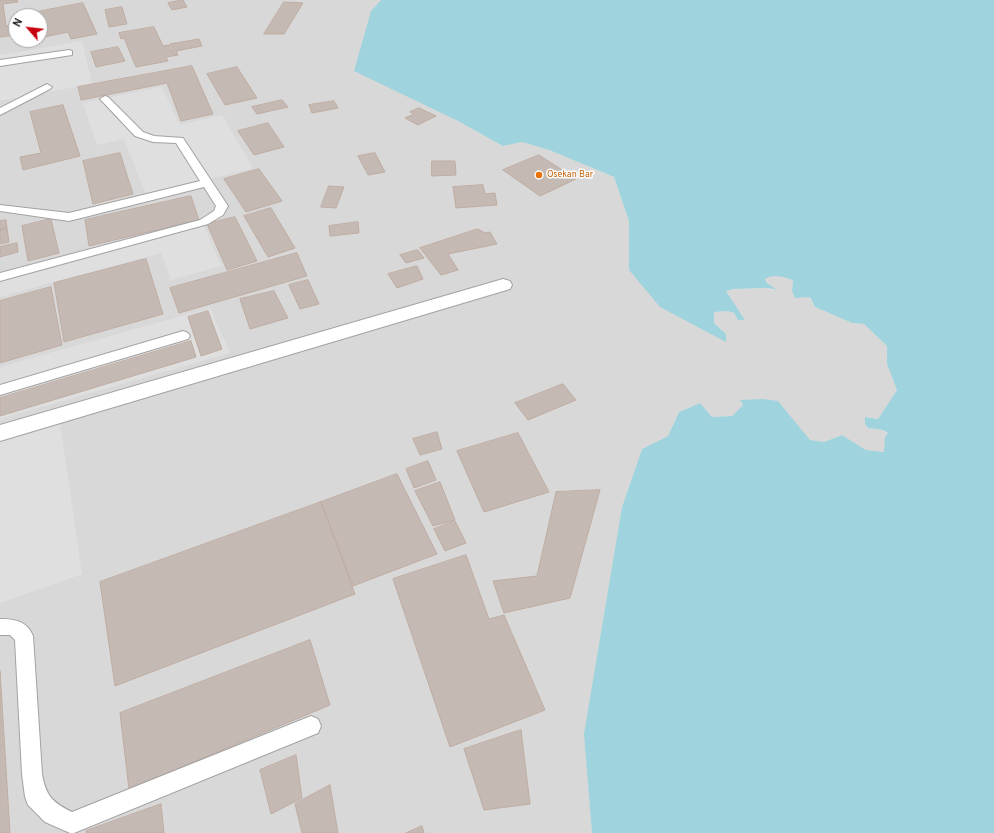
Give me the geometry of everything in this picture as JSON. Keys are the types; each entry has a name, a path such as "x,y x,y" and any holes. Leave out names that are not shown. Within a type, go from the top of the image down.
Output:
{"street":[{"path":"0,433 503,285"}],"lane":[{"path":"0,63 69,53"},
{"path":"0,112 47,87"},
{"path":"0,277 204,222 219,213 222,206 179,140 153,139 139,134 105,98"},
{"path":"0,208 69,217 207,183"},
{"path":"0,390 182,336"},
{"path":"0,627 14,627 24,636 32,774 36,797 52,814 72,822 311,726"}],"shaded area":[{"path":"0,0 381,0 371,11 456,120 503,146 522,142 549,150 614,177 629,221 629,270 726,334 714,323 714,312 727,311 734,313 738,320 745,320 726,291 734,289 768,288 776,290 767,283 765,279 771,276 783,276 793,280 792,291 810,297 815,307 852,323 864,324 887,346 887,364 897,390 878,419 865,417 865,424 868,428 883,430 889,434 885,437 885,452 866,450 842,435 824,442 810,440 740,400 743,405 732,416 712,417 699,403 679,412 668,436 642,449 622,507 585,734 592,833 0,833"},
{"path":"82,41 92,84 0,101 0,55"},
{"path":"162,87 180,125 222,115 253,168 146,195 124,139 97,145 83,103"},
{"path":"204,226 221,266 171,280 161,253 0,297 0,280"},
{"path":"210,308 230,353 0,419 0,367"},
{"path":"60,423 82,574 0,603 0,441"}],"water":[{"path":"381,0 994,0 994,833 592,833 584,734 622,507 642,449 668,436 679,412 700,403 712,417 732,416 743,405 740,400 763,399 778,401 810,440 824,442 842,435 866,450 884,452 885,437 888,433 883,430 868,428 865,424 865,417 878,419 897,390 887,364 887,346 864,324 852,323 815,307 810,297 795,298 792,291 793,280 779,276 772,276 765,279 767,283 777,290 768,288 734,289 726,291 745,320 738,320 734,313 727,311 714,312 714,323 726,334 726,342 660,307 629,270 629,221 614,177 549,150 522,142 503,146 456,120 354,71 371,11"}],"building":[{"path":"0,0 17,0 18,2 3,4 6,26 8,26 8,36 0,37"},
{"path":"183,0 187,7 172,10 168,3"},
{"path":"284,2 303,3 284,34 264,34"},
{"path":"83,3 97,34 71,39 68,32 48,36 48,10"},
{"path":"122,7 127,24 109,27 105,10"},
{"path":"154,27 163,46 169,45 171,51 173,50 170,44 199,39 202,46 176,51 178,55 166,57 168,61 136,67 124,38 121,39 119,33"},
{"path":"118,47 125,61 96,67 91,52"},
{"path":"192,66 213,114 181,121 167,83 81,100 78,87"},
{"path":"237,67 257,98 225,105 207,74"},
{"path":"282,100 288,107 257,114 252,107"},
{"path":"334,101 338,108 312,113 309,105"},
{"path":"63,105 80,156 23,170 20,157 41,153 30,112"},
{"path":"419,108 436,116 418,125 405,118 414,114 410,112"},
{"path":"268,123 284,147 254,155 238,131"},
{"path":"120,153 133,194 93,204 83,161"},
{"path":"375,153 385,172 368,175 358,156"},
{"name":"Osekan Bar","path":"539,155 576,179 540,196 503,170"},
{"path":"432,161 455,161 456,175 432,176"},
{"path":"259,169 282,201 246,212 224,179"},
{"path":"483,185 485,194 495,193 497,205 456,208 453,187"},
{"path":"329,186 344,187 336,208 321,207"},
{"path":"191,196 199,220 89,246 85,220"},
{"path":"271,208 295,248 268,257 244,216"},
{"path":"235,217 257,261 227,270 207,224"},
{"path":"51,219 59,253 28,261 22,226"},
{"path":"6,220 7,228 0,230 0,221"},
{"path":"358,222 359,233 330,236 329,226"},
{"path":"7,228 9,242 0,244 0,230"},
{"path":"478,229 485,233 490,232 497,244 448,254 458,270 441,275 420,248"},
{"path":"17,243 18,252 0,257 0,247"},
{"path":"418,250 424,258 406,263 400,255"},
{"path":"297,253 307,276 179,313 170,288"},
{"path":"146,259 163,314 64,342 54,283"},
{"path":"417,266 423,279 397,288 388,274"},
{"path":"308,280 319,304 300,309 289,285"},
{"path":"51,287 62,345 0,363 0,301"},
{"path":"274,291 288,318 250,329 240,299"},
{"path":"208,311 222,349 201,356 188,317"},
{"path":"191,341 196,357 0,416 0,398"},
{"path":"563,384 576,400 528,420 515,403"},
{"path":"437,432 442,449 420,455 413,439"},
{"path":"518,433 549,492 484,512 457,451"},
{"path":"428,461 436,480 414,488 406,469"},
{"path":"397,474 437,554 353,586 321,502"},
{"path":"440,482 455,520 433,526 415,491"},
{"path":"600,490 570,598 504,613 493,581 537,576 556,492"},
{"path":"321,502 355,594 115,686 100,582"},
{"path":"455,521 466,543 445,551 434,529"},
{"path":"466,555 489,619 504,615 545,710 450,747 393,579"},
{"path":"310,640 330,705 129,789 120,713"},
{"path":"0,671 10,833 0,833"},
{"path":"521,730 530,804 484,810 464,749"},
{"path":"296,755 302,798 271,814 260,770"},
{"path":"330,785 338,833 302,833 295,804"},
{"path":"161,804 164,833 87,833 86,831"},
{"path":"422,826 424,833 406,833"}],"place":[{"name":"Osekan Bar","path":"539,175"}]}
